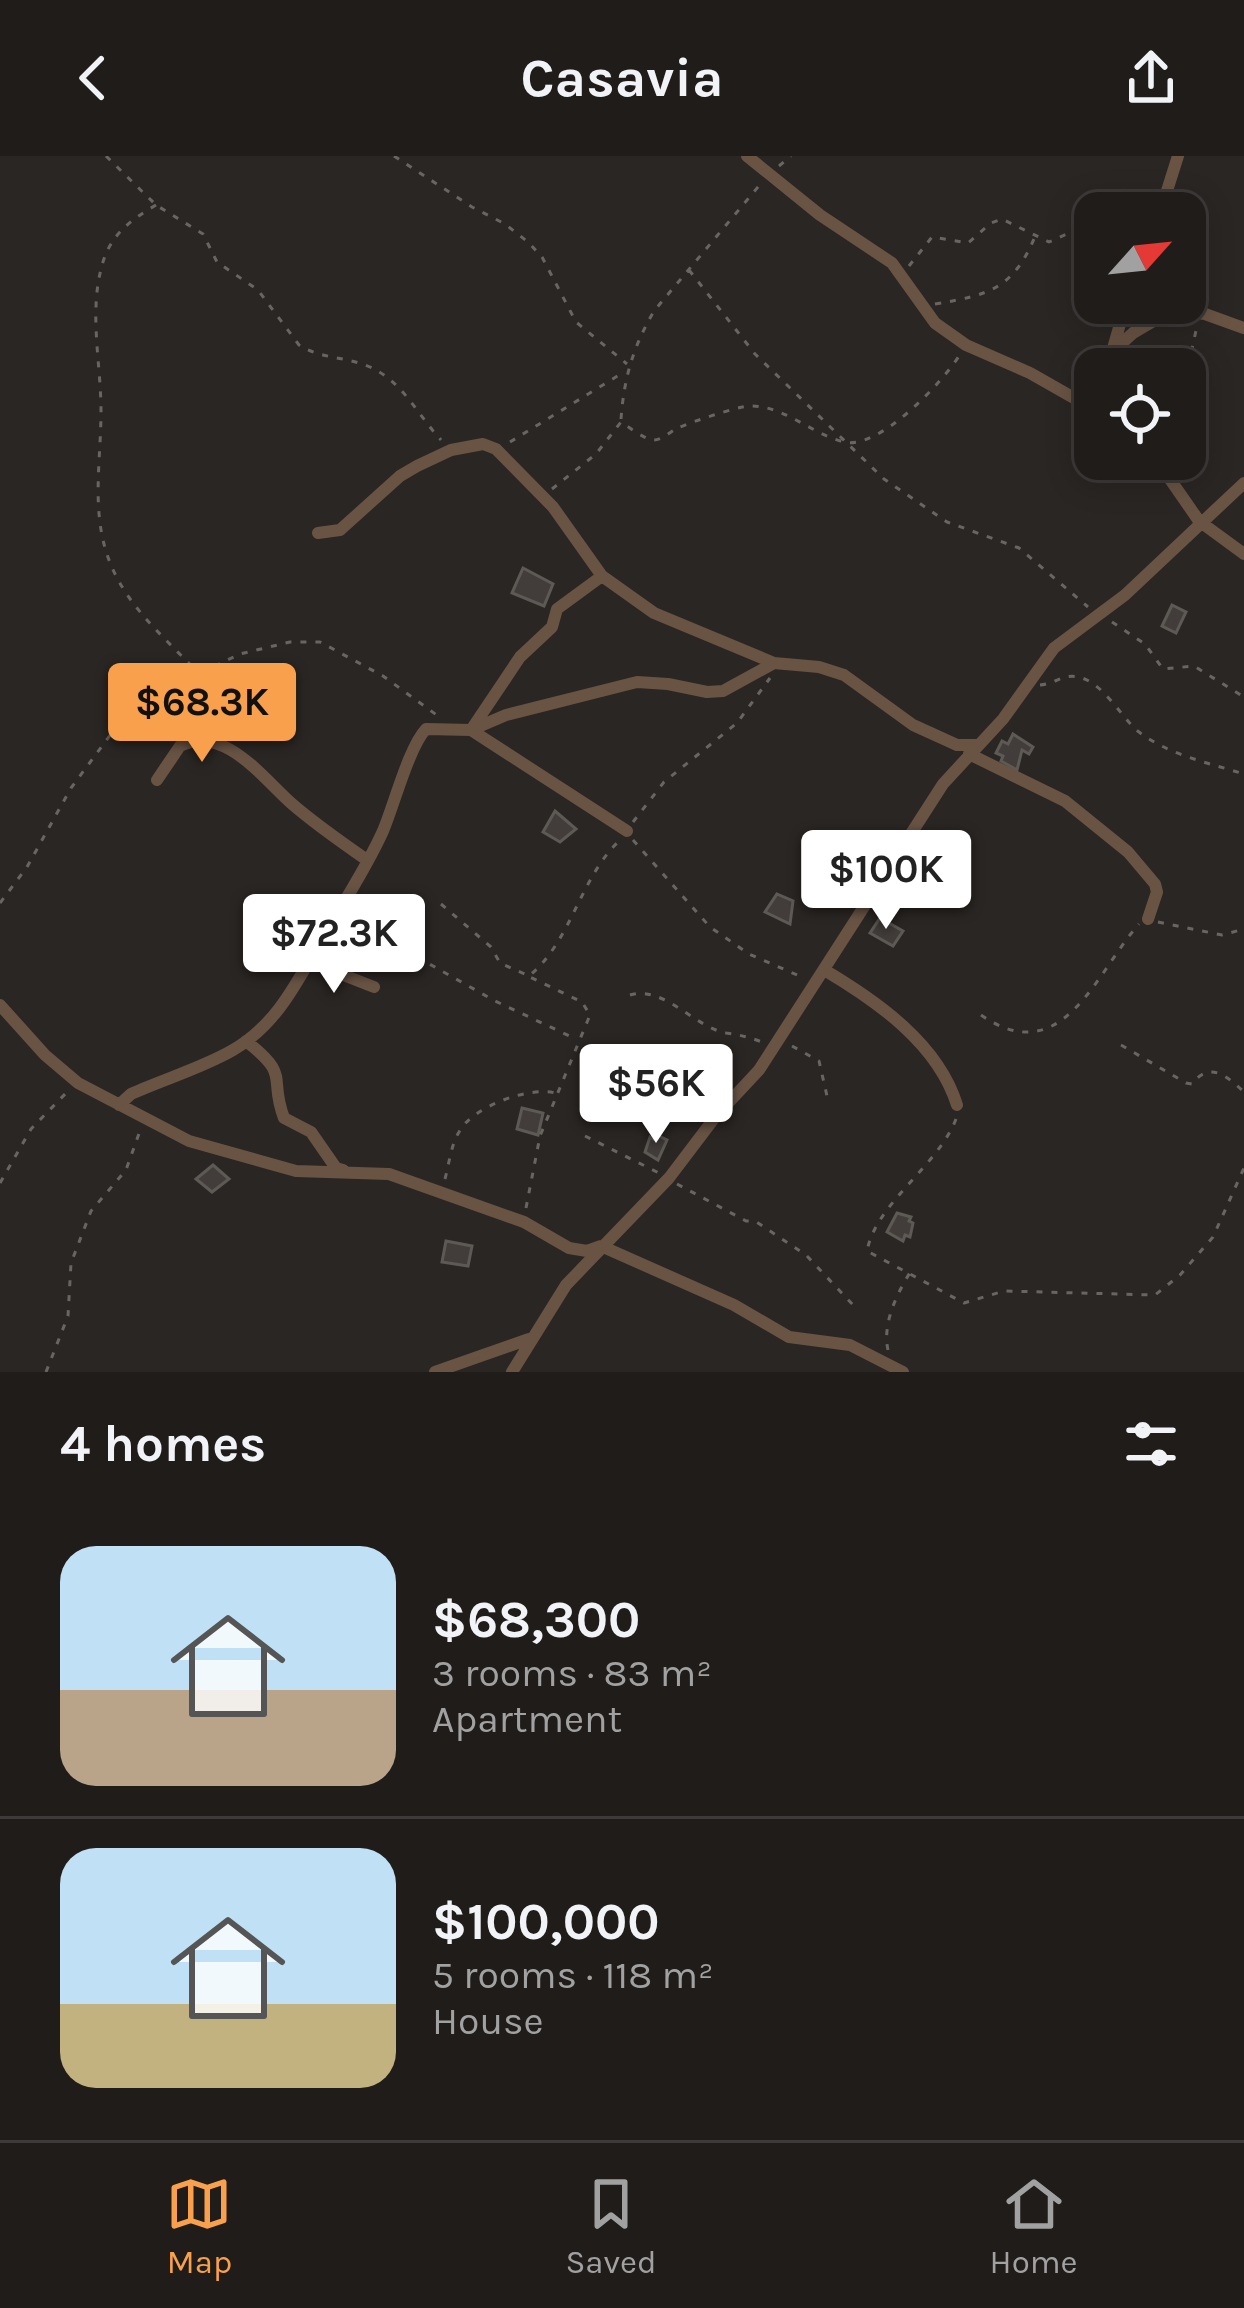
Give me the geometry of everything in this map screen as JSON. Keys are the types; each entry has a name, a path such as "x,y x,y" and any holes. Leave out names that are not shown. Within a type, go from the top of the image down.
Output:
{"street":[{"path":"747,156 820,215 881,254 935,323 966,345 1074,398"},
{"path":"1165,192 1178,156"},
{"path":"1206,314 1244,328"},
{"path":"1117,348 1150,324"},
{"path":"318,533 340,530 400,476 451,450 483,444 496,449 545,499 602,576 631,599 678,626 780,664 844,674 913,725 974,749 1065,801 1128,852 1155,884 1148,919"},
{"path":"1171,480 1199,521 1244,554"},
{"path":"512,1372 555,1298 669,1178 778,1043 925,812 1054,648 1146,577 1199,521 1244,483"},
{"path":"467,730 520,657 552,627 557,609 602,576"},
{"path":"119,1105 131,1094 246,1041 272,1018 348,902 426,729 467,730 506,715 637,682 723,691 780,664"},
{"path":"467,730 627,831"},
{"path":"157,780 180,746 200,740 214,742 250,764 290,803 367,860"},
{"path":"310,962 374,987"},
{"path":"826,971 895,1017 940,1072 958,1105"},
{"path":"0,1005 78,1083 189,1141 285,1169 389,1174 524,1222 568,1248 587,1251 601,1246 734,1305 789,1337 850,1346 897,1368"},
{"path":"246,1041 271,1061 284,1118 311,1132 336,1168 346,1170"},
{"path":"435,1372 530,1339"}],"path":[{"path":"106,156 156,206 203,234 217,262 258,290 299,345 364,364 391,378 451,450"},
{"path":"394,156 528,242 542,256 576,322 627,368"},
{"path":"545,499 561,479 596,454 621,422 627,368 654,311 770,173 791,156"},
{"path":"156,206 117,234 100,278 96,306 100,519 109,561 123,589 203,679"},
{"path":"905,280 914,258 932,237 968,243 1002,219 1055,241 1074,232"},
{"path":"921,307 975,298 996,288 1016,272 1036,234"},
{"path":"689,270 755,354 846,443 931,514 1018,548 1100,615 1145,644 1159,667 1194,666 1244,697"},
{"path":"621,422 653,440 751,406 789,416 846,443 878,435 936,386 966,345"},
{"path":"483,444 520,438 627,368"},
{"path":"0,903 101,746 129,723 174,710 219,664 240,654 290,641 320,642 467,730"},
{"path":"627,831 650,796 737,723 780,664"},
{"path":"1027,688 1055,684 1066,677 1080,680 1114,699 1125,719 1149,739 1244,774"},
{"path":"529,976 570,920 611,848 628,838 643,847 695,911 726,940 817,984"},
{"path":"441,904 491,947 500,963 586,1006 590,1015 555,1093 535,1154 524,1222"},
{"path":"981,1015 1001,1028 1048,1029 1080,1006 1132,931 1148,919 1222,935 1244,929"},
{"path":"417,957 578,1040"},
{"path":"631,995 650,994 724,1032 778,1043 819,1061 827,1096"},
{"path":"1121,1045 1186,1083 1192,1084 1199,1073 1207,1071 1226,1076 1244,1091"},
{"path":"0,1183 32,1129 78,1083"},
{"path":"444,1193 453,1145 466,1121 514,1098 540,1090 555,1093"},
{"path":"958,1105 956,1123 948,1136 868,1243 871,1255 910,1271 964,1304 1004,1291 1155,1294 1213,1237 1244,1168"},
{"path":"46,1372 68,1316 70,1263 91,1211 126,1169 143,1120"},
{"path":"585,1136 700,1199 755,1221 800,1250 854,1306"},
{"path":"897,1368 885,1337 897,1294 910,1271"}],"building":[{"path":"523,568 553,584 544,606 512,593"},
{"path":"1172,605 1186,612 1176,633 1162,626"},
{"path":"1013,734 1033,747 1029,754 1022,750 1017,770 996,753"},
{"path":"555,811 576,829 560,842 543,832"},
{"path":"777,894 793,901 790,924 765,912"},
{"path":"880,918 903,931 893,946 870,933"},
{"path":"522,1108 543,1113 538,1135 517,1129"},
{"path":"655,1134 667,1140 658,1160 645,1152"},
{"path":"213,1165 229,1179 212,1192 196,1179"},
{"path":"897,1213 911,1217 913,1223 910,1237 905,1235 903,1241 887,1232"},
{"path":"446,1241 472,1246 468,1266 442,1262"}]}
